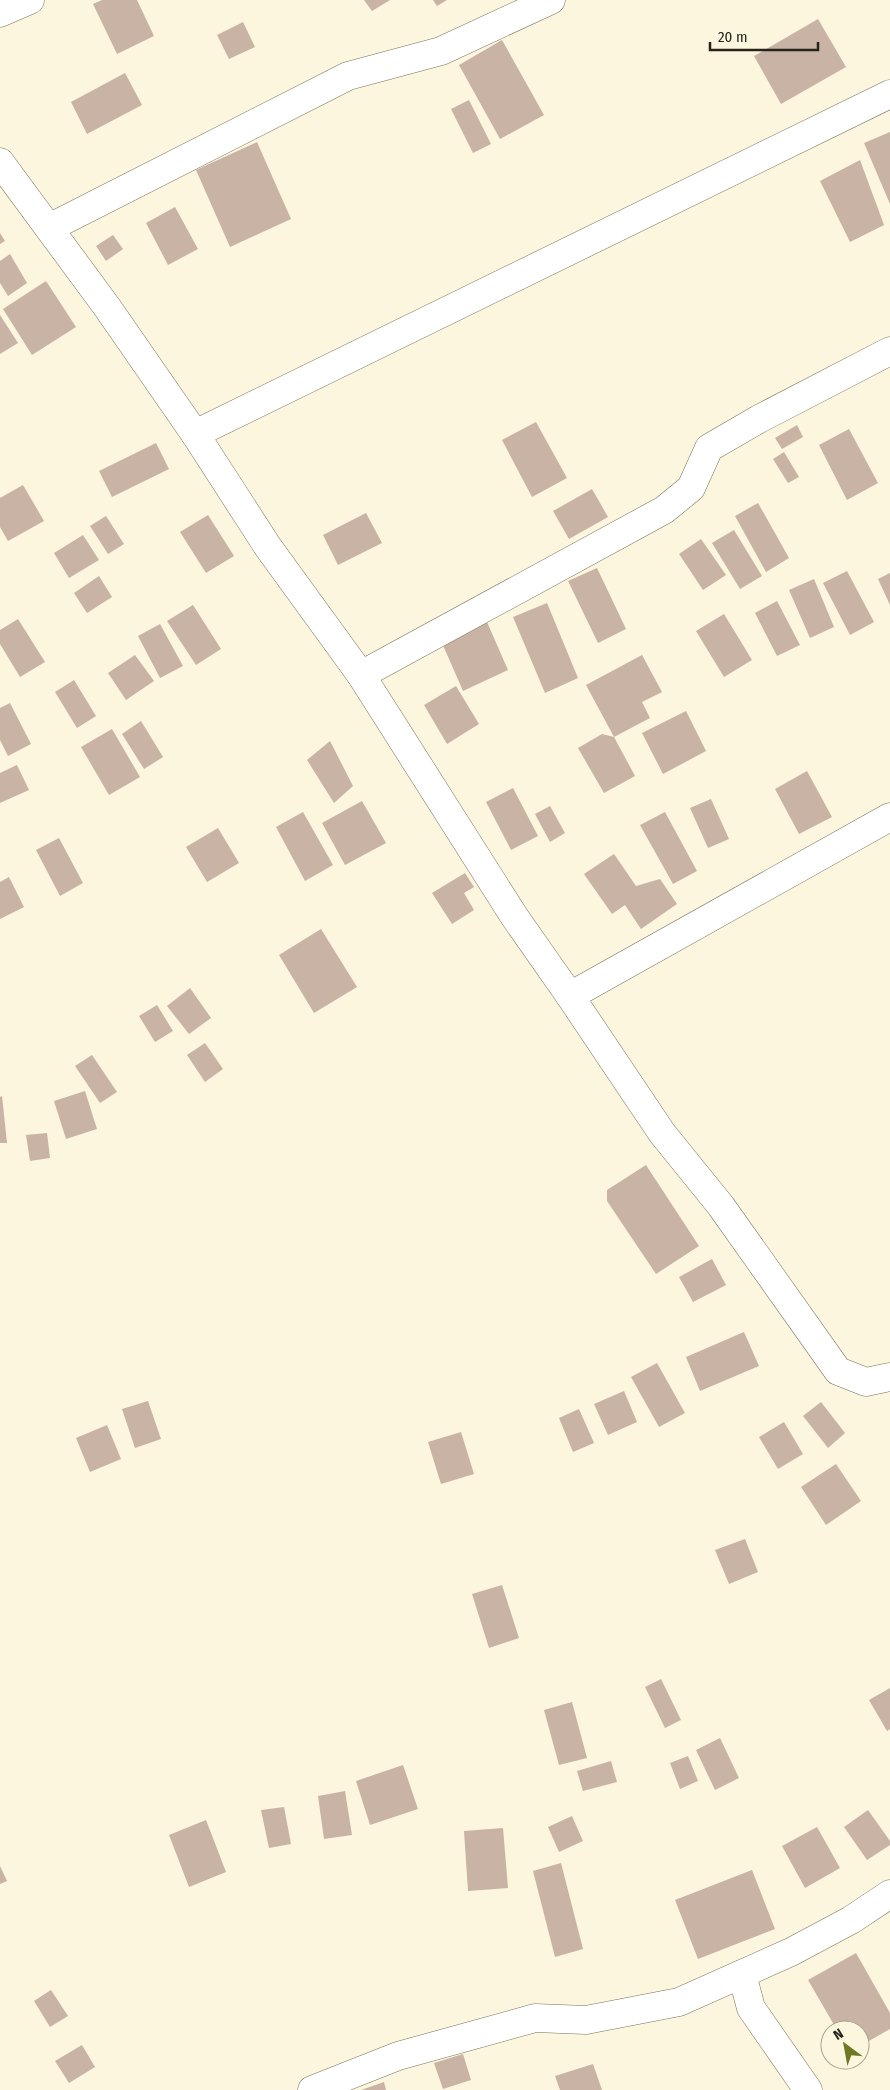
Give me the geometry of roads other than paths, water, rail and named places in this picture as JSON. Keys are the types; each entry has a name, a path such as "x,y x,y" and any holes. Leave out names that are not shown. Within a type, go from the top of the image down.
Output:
{"street":[{"path":"0,14 30,0"},
{"path":"49,228 348,76 441,51 551,0"},
{"path":"195,434 890,94"},
{"path":"0,162 107,307 195,434 268,547 361,675 509,908 662,1133 721,1206 838,1371 866,1382 890,1377"},
{"path":"361,675 664,510 691,488 709,448 758,419 890,351"},
{"path":"570,996 890,817"},
{"path":"312,2090 398,2056 535,2018 586,2020 678,2002 791,1952 851,1920 890,1894"},
{"path":"742,1974 751,2008 808,2090"}]}
